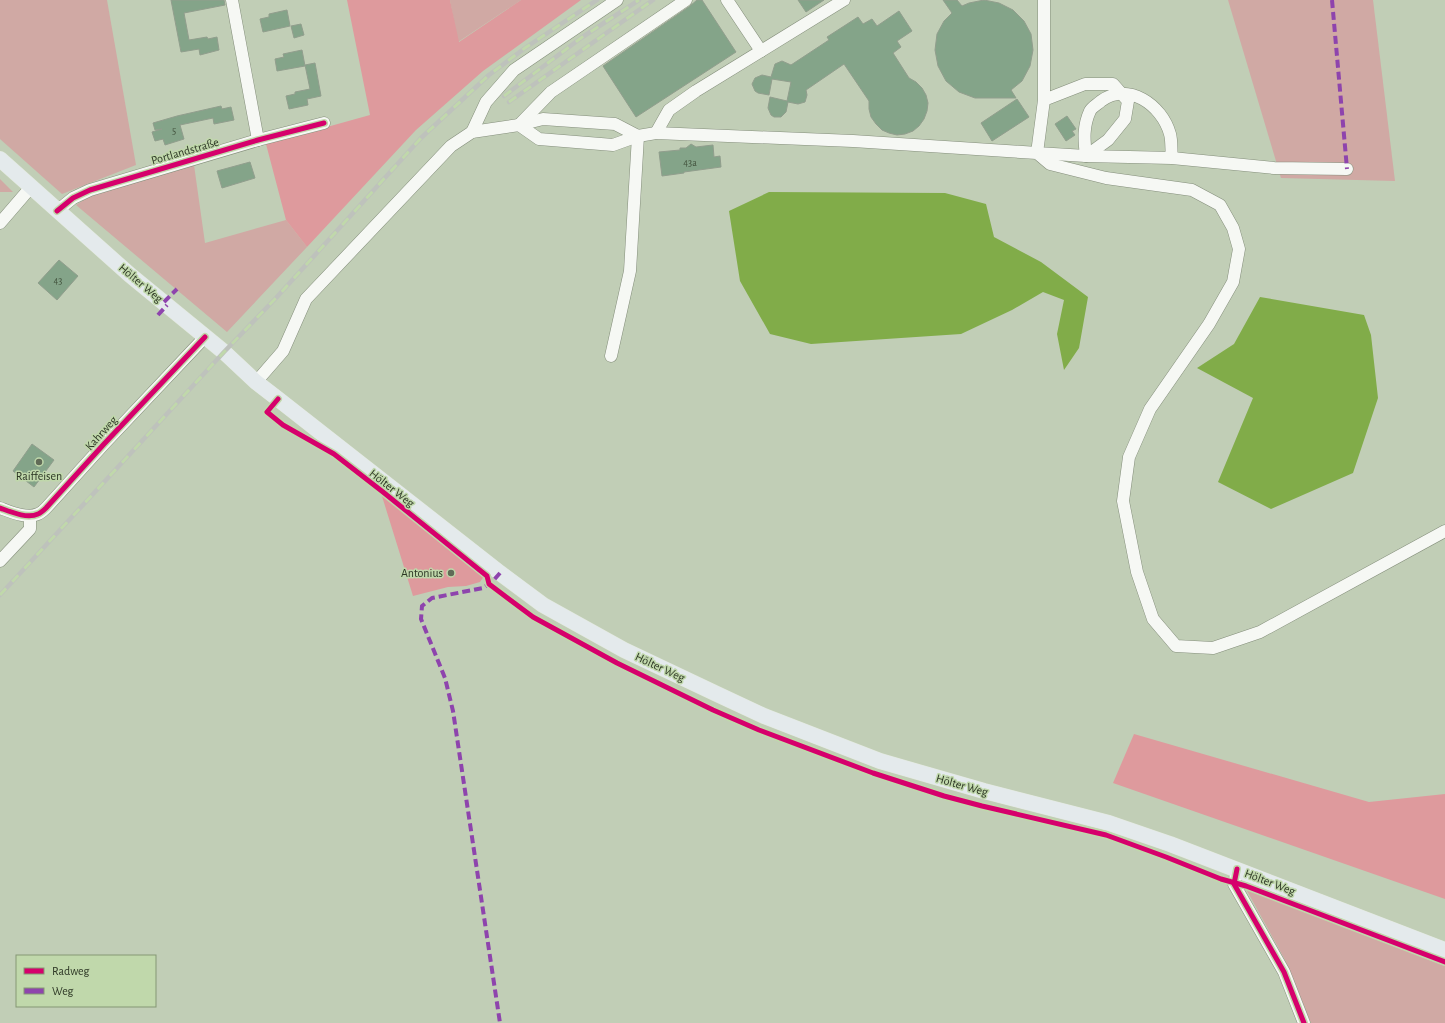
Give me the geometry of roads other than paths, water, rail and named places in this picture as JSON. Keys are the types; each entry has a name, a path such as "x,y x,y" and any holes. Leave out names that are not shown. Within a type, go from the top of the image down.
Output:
{"main road":[{"name":"Hölter Weg","path":"0,160 130,275 224,352 256,382 543,605 624,650 764,716 880,761 984,792 1110,823 1237,869 1445,950"}],"street":[{"path":"232,0 258,140"},
{"path":"472,132 486,102 514,70 617,0"},
{"path":"519,124 551,92 686,0"},
{"path":"727,0 761,51"},
{"path":"656,133 669,110 844,0"},
{"path":"1037,153 1044,100 1043,0"},
{"path":"1044,100 1085,84 1113,84 1128,101 1125,119 1108,140 1086,156"},
{"path":"1086,156 1084,132 1090,110 1108,96 1120,93 1141,97 1160,114 1170,134 1172,158"},
{"path":"256,382 283,351 306,299 451,146 472,132 543,119 615,124 638,136"},
{"name":"Portlandstraße","path":"57,211 73,198 90,190 258,140 324,123"},
{"path":"519,124 539,139 613,145 638,136 656,133 853,141 1086,156 1172,158 1274,168 1347,168"},
{"path":"611,356 630,272 638,136"},
{"path":"1037,153 1050,164 1106,178 1192,190 1220,205 1233,228 1239,249 1233,282 1209,324 1150,409 1129,457 1123,501 1137,572 1153,619 1176,646 1213,648 1260,632 1445,531"},
{"path":"0,222 31,187"},
{"name":"Kahrweg","path":"30,516 38,514 55,500 104,444 205,337"},
{"path":"0,508 30,516 30,529 0,561"},
{"path":"1237,869 1234,884 1284,972 1304,1023"}],"railway":[{"path":"0,595 224,352 276,298 421,138 489,75 525,48 597,0"},
{"path":"504,96 581,38 639,0"},
{"path":"509,102 653,0"}],"place":[{"name":"Raiffeisen","path":"39,462"},
{"name":"Antonius","path":"451,573"}]}
